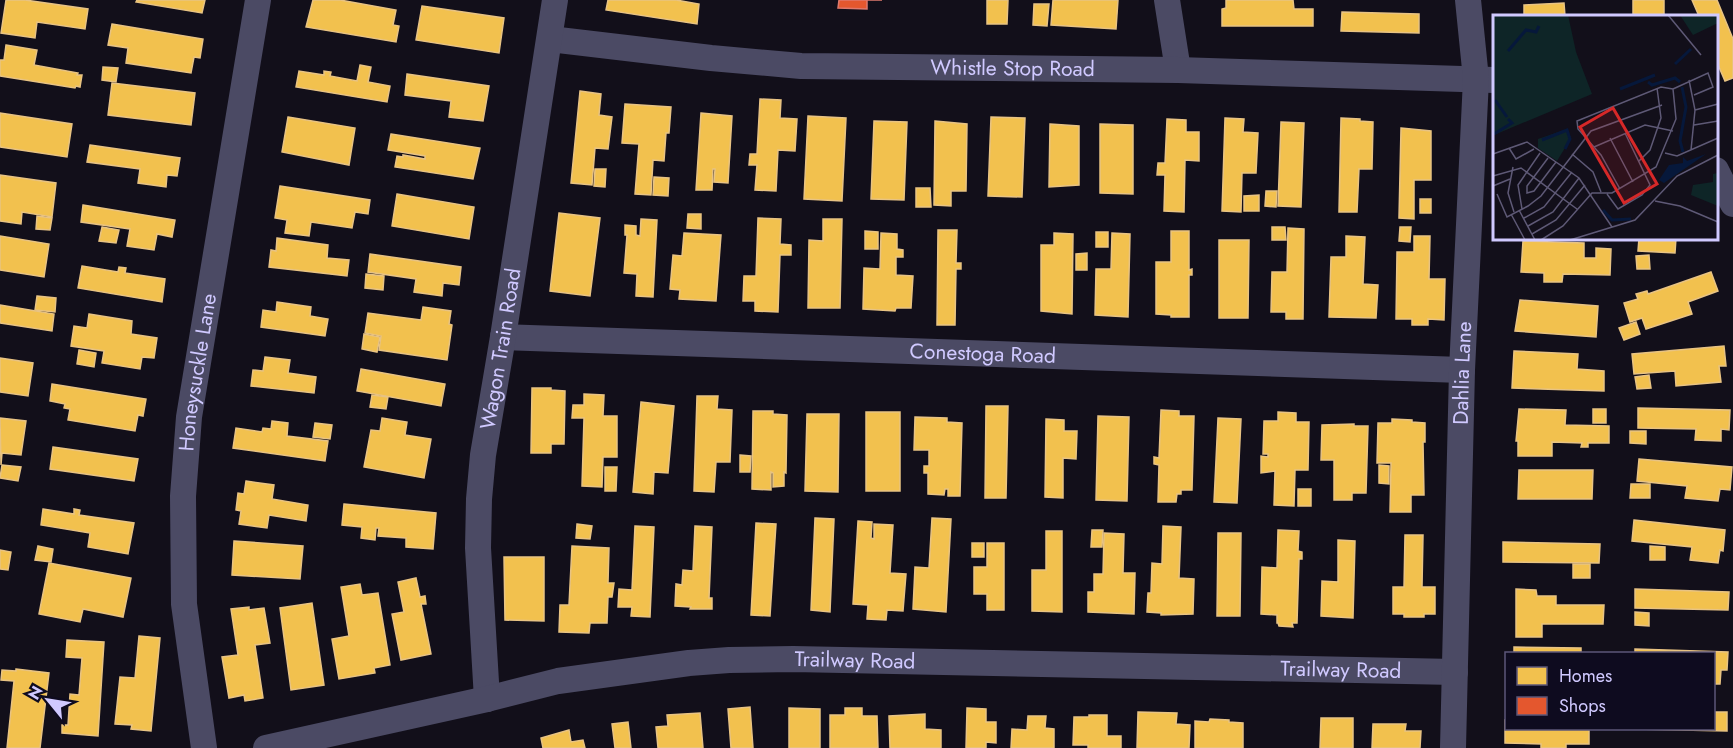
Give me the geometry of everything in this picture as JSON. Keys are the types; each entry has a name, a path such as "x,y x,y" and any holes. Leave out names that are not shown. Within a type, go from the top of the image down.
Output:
{"street":[{"name":"Honeysuckle Lane","path":"204,748 184,604 183,496 189,417 258,0"},
{"name":"Wagon Train Road","path":"487,699 478,548 483,455 555,0"},
{"path":"1167,0 1178,70"},
{"name":"Dahlia Lane","path":"1453,748 1462,370 1485,79 1468,0"},
{"name":"Whistle Stop Road","path":"550,39 801,66 1178,70 1485,79"},
{"path":"1718,174 1733,204"},
{"name":"Conestoga Road","path":"503,338 1462,370"},
{"name":"Trailway Road","path":"266,748 558,681 729,660 805,659 1455,672"}],"building: Homes":[{"path":"6,0 25,0 88,9 85,29 37,22 35,38 1,33"},
{"path":"137,0 205,0 202,13 136,2"},
{"path":"313,0 340,0 396,10 393,25 399,26 396,42 306,27"},
{"path":"608,0 676,0 699,4 697,24 606,10"},
{"path":"987,0 1008,0 1007,24 987,24"},
{"path":"1053,0 1118,0 1116,29 1051,25"},
{"path":"1226,0 1293,0 1294,9 1313,9 1313,26 1222,26 1222,9 1226,8"},
{"path":"1633,0 1664,0 1664,15 1633,15"},
{"path":"1692,0 1717,0 1733,39 1733,78 1725,81 1718,65 1718,15 1699,15"},
{"path":"1564,3 1565,15 1524,15 1524,5"},
{"path":"1034,4 1049,4 1047,26 1033,25"},
{"path":"422,6 504,18 499,53 416,40"},
{"path":"1342,12 1419,14 1419,33 1341,31"},
{"path":"112,24 203,39 200,58 194,57 191,73 126,63 128,48 108,45"},
{"path":"6,45 37,50 34,65 82,75 80,87 0,76 0,60 4,60"},
{"path":"360,65 371,67 368,82 390,86 387,102 296,87 299,71 324,75 324,71 331,72 330,76 357,81"},
{"path":"103,67 118,68 116,82 102,80"},
{"path":"407,74 489,86 483,121 449,117 451,101 405,95"},
{"path":"112,83 195,93 191,125 108,115"},
{"path":"580,91 601,94 599,115 612,117 608,149 595,148 592,185 571,183"},
{"path":"760,99 781,100 780,118 797,119 795,151 778,150 776,191 755,190 757,165 749,165 750,154 757,154"},
{"path":"625,104 671,107 664,161 653,160 651,195 635,194 639,144 622,143"},
{"path":"0,113 72,124 67,157 0,147"},
{"path":"701,113 732,116 728,183 714,182 715,169 713,169 712,190 696,190"},
{"path":"808,116 846,118 842,201 804,199"},
{"path":"288,117 355,128 349,165 282,152"},
{"path":"991,117 1025,118 1022,197 988,196"},
{"path":"1225,118 1244,119 1243,132 1258,133 1256,173 1242,173 1241,212 1222,211"},
{"path":"1341,118 1373,122 1372,169 1359,169 1357,212 1339,212"},
{"path":"1167,119 1186,120 1186,132 1199,132 1199,161 1185,160 1184,212 1164,211 1165,175 1157,175 1158,163 1165,163"},
{"path":"874,121 907,122 904,200 871,199"},
{"path":"935,121 967,124 966,191 951,191 951,206 934,205"},
{"path":"1281,122 1304,123 1301,207 1278,206"},
{"path":"1050,124 1079,126 1079,185 1049,187"},
{"path":"1100,124 1133,125 1133,194 1100,193"},
{"path":"1401,128 1431,131 1431,180 1414,180 1414,219 1399,218"},
{"path":"391,134 480,148 473,179 395,167 397,156 425,159 425,156 388,150"},
{"path":"90,145 180,158 177,176 167,175 166,187 138,183 140,169 87,162"},
{"path":"595,169 606,169 605,187 594,186"},
{"path":"0,175 56,183 52,217 22,212 21,224 0,221"},
{"path":"654,177 669,178 668,196 653,195"},
{"path":"280,186 370,200 368,214 355,212 352,228 311,222 309,236 285,233 287,220 275,218"},
{"path":"916,188 930,188 931,207 916,207"},
{"path":"1266,191 1277,191 1276,207 1265,206"},
{"path":"397,194 474,207 469,239 392,226"},
{"path":"1259,195 1259,211 1244,211 1244,196"},
{"path":"1420,199 1431,199 1431,213 1420,213"},
{"path":"83,205 175,220 172,237 157,234 154,250 127,246 130,229 81,222"},
{"path":"559,213 600,218 590,296 550,291"},
{"path":"688,214 701,214 701,229 687,228"},
{"path":"37,216 52,218 50,230 36,229"},
{"path":"758,218 781,219 780,244 791,245 791,255 780,255 778,312 755,311 755,301 743,301 744,276 756,276"},
{"path":"641,219 657,220 653,297 636,296 637,274 624,273 627,235 625,235 625,225 636,226 636,235 640,236"},
{"path":"823,219 842,219 840,308 808,308 809,240 823,241"},
{"path":"102,227 119,230 116,243 99,241"},
{"path":"1272,227 1285,227 1286,240 1272,240"},
{"path":"1400,227 1411,227 1410,242 1399,241"},
{"path":"1288,228 1304,229 1303,319 1286,319 1286,312 1271,312 1272,272 1287,272"},
{"path":"938,230 957,230 956,263 961,263 961,269 956,269 955,325 937,325"},
{"path":"865,231 878,232 878,249 865,249"},
{"path":"1171,231 1189,231 1189,270 1192,269 1192,275 1189,275 1189,317 1156,314 1156,262 1171,262"},
{"path":"1096,232 1108,232 1108,247 1096,247"},
{"path":"684,233 721,235 716,301 679,299 680,290 670,289 673,255 682,256"},
{"path":"881,233 897,234 897,249 903,250 903,257 896,257 896,275 913,276 911,308 896,308 895,311 863,309 864,268 880,269"},
{"path":"1054,233 1073,234 1072,314 1041,311 1041,245 1054,245"},
{"path":"1112,233 1130,234 1128,317 1095,315 1096,269 1111,269"},
{"path":"0,236 49,244 44,277 0,270"},
{"path":"1346,236 1365,237 1363,284 1378,285 1376,318 1329,317 1331,257 1346,257"},
{"path":"1414,236 1430,236 1429,279 1445,279 1444,320 1428,319 1428,325 1412,325 1412,319 1396,319 1397,252 1414,252"},
{"path":"277,238 328,245 327,258 349,260 347,276 269,267 271,250 276,251"},
{"path":"1219,240 1249,240 1248,318 1219,318"},
{"path":"1639,240 1676,240 1675,253 1638,251"},
{"path":"1523,241 1584,243 1584,258 1596,258 1596,248 1611,249 1610,275 1563,274 1562,282 1544,282 1544,273 1521,272"},
{"path":"1087,253 1087,270 1076,270 1076,254"},
{"path":"370,254 461,267 459,285 443,283 442,296 414,292 416,279 368,272"},
{"path":"1649,255 1650,269 1637,269 1636,256"},
{"path":"82,266 118,272 119,267 126,268 125,273 165,279 162,302 78,288"},
{"path":"1711,272 1718,291 1688,302 1692,314 1646,329 1642,318 1630,322 1624,303 1638,299 1636,294 1647,291 1648,294"},
{"path":"366,274 384,276 383,290 365,288"},
{"path":"37,296 56,298 55,312 35,310"},
{"path":"1520,300 1598,306 1596,337 1515,331"},
{"path":"277,302 311,307 310,316 328,319 325,336 261,327 263,310 276,312"},
{"path":"0,305 54,314 52,331 0,323"},
{"path":"423,307 451,311 449,324 452,325 447,360 379,350 381,336 365,333 368,313 421,320"},
{"path":"89,314 132,321 131,334 157,338 154,358 142,357 140,369 102,363 104,351 71,346 74,326 87,328"},
{"path":"1636,322 1640,334 1624,340 1619,328"},
{"path":"364,334 380,337 377,352 362,349"},
{"path":"1724,346 1726,366 1719,366 1721,382 1676,386 1675,371 1634,374 1632,354"},
{"path":"79,350 96,353 94,367 77,364"},
{"path":"1514,351 1578,354 1577,369 1604,371 1604,391 1512,388"},
{"path":"265,357 290,360 288,373 316,377 314,393 251,386 253,370 263,371"},
{"path":"0,358 33,363 28,396 0,392"},
{"path":"361,369 445,384 441,406 357,391"},
{"path":"1649,375 1651,388 1637,389 1635,377"},
{"path":"52,384 146,399 143,416 138,415 135,431 68,420 70,409 64,408 65,404 50,401"},
{"path":"532,388 565,391 564,444 551,444 551,453 531,453"},
{"path":"584,394 604,395 603,416 617,416 617,457 603,457 602,487 582,486 584,418 572,418 573,405 584,405"},
{"path":"372,395 388,397 386,409 370,407"},
{"path":"697,396 718,396 717,409 732,410 730,462 716,462 714,492 694,491"},
{"path":"641,402 674,406 668,473 654,472 653,494 633,492"},
{"path":"986,406 1008,406 1006,498 985,498"},
{"path":"1638,408 1730,410 1729,430 1721,429 1721,441 1695,440 1696,429 1638,428"},
{"path":"1519,409 1566,410 1565,425 1609,426 1609,443 1588,443 1588,447 1581,447 1582,443 1552,442 1552,456 1518,456 1518,441 1516,441"},
{"path":"1593,409 1606,409 1606,423 1593,423"},
{"path":"1161,410 1179,411 1179,416 1194,416 1192,490 1181,490 1181,494 1177,494 1176,502 1158,502 1159,465 1154,464 1154,457 1159,458"},
{"path":"753,411 773,411 773,414 787,415 784,486 773,487 773,473 771,472 771,490 752,489"},
{"path":"866,412 900,412 900,491 866,491"},
{"path":"1278,412 1296,413 1296,422 1309,422 1308,470 1295,470 1294,506 1274,505 1275,471 1261,473 1261,456 1268,457 1268,454 1263,454 1264,421 1278,421"},
{"path":"807,414 839,414 838,492 805,491"},
{"path":"1098,416 1129,417 1127,501 1096,500"},
{"path":"915,417 947,418 947,422 962,423 960,496 948,496 948,489 945,489 944,495 928,494 928,473 924,473 924,466 929,466 929,450 914,450"},
{"path":"0,418 26,421 21,455 2,453 1,465"},
{"path":"382,418 407,422 405,435 431,439 424,478 364,467 371,430 380,431"},
{"path":"1218,418 1241,419 1237,503 1214,502"},
{"path":"1046,419 1064,420 1064,431 1077,431 1076,459 1063,458 1063,498 1045,497"},
{"path":"1392,419 1425,423 1424,495 1411,495 1411,512 1390,512 1391,463 1377,463 1378,423 1392,423"},
{"path":"272,421 288,423 287,436 328,441 325,461 233,448 236,428 262,432 263,428 271,429"},
{"path":"315,423 332,425 330,439 313,437"},
{"path":"1354,424 1354,426 1368,426 1366,493 1352,493 1352,500 1334,500 1334,460 1321,460 1322,425"},
{"path":"1630,431 1646,431 1646,444 1630,443"},
{"path":"53,447 138,459 134,481 50,469"},
{"path":"740,455 751,456 750,472 740,472"},
{"path":"1639,459 1732,467 1730,490 1720,489 1718,501 1685,498 1687,486 1637,481"},
{"path":"2,465 21,467 18,481 0,478"},
{"path":"1379,465 1389,466 1389,484 1379,483"},
{"path":"605,467 617,467 616,491 605,491"},
{"path":"1519,470 1593,470 1592,499 1518,499"},
{"path":"246,481 274,485 272,499 308,505 306,521 269,515 267,528 239,524 241,511 236,510 238,493 244,494"},
{"path":"1631,484 1650,484 1650,498 1630,498"},
{"path":"1298,489 1311,489 1311,506 1298,506"},
{"path":"344,504 436,513 433,549 406,547 406,538 378,536 379,528 376,528 375,540 361,538 362,527 342,525"},
{"path":"43,509 74,514 74,509 80,510 79,515 134,523 128,554 88,547 90,533 41,525"},
{"path":"815,518 834,519 830,612 811,610"},
{"path":"932,518 951,519 946,612 913,609 915,567 929,568"},
{"path":"1634,520 1725,530 1723,551 1720,550 1718,563 1690,560 1692,547 1632,541"},
{"path":"858,521 872,522 871,538 874,539 874,524 893,525 890,573 906,574 903,611 887,610 886,620 867,619 868,605 853,604"},
{"path":"756,523 776,524 770,616 751,615"},
{"path":"577,524 592,526 590,539 576,538"},
{"path":"635,526 654,527 650,617 631,616 632,607 618,607 619,589 632,590"},
{"path":"695,526 712,527 709,598 712,598 712,609 675,606 676,584 682,585 683,570 693,571"},
{"path":"1163,526 1181,527 1179,578 1194,579 1193,614 1161,615 1161,613 1147,612 1148,593 1151,593 1152,563 1162,564"},
{"path":"1092,530 1103,530 1102,547 1091,547"},
{"path":"1278,530 1299,531 1298,551 1302,552 1302,559 1299,559 1297,623 1292,623 1293,627 1279,626 1277,615 1261,614 1262,567 1277,568"},
{"path":"1046,531 1062,531 1062,612 1032,611 1032,570 1046,570"},
{"path":"1104,533 1124,534 1123,573 1135,573 1134,614 1088,612 1088,592 1094,592 1094,574 1103,574"},
{"path":"1218,533 1241,533 1240,616 1217,616"},
{"path":"1405,535 1423,535 1422,587 1435,587 1435,614 1424,614 1424,617 1404,617 1404,614 1393,614 1393,587 1404,587"},
{"path":"1338,540 1355,541 1353,618 1321,616 1322,581 1338,582"},
{"path":"234,541 303,546 300,579 232,575"},
{"path":"1503,542 1600,544 1599,563 1503,562"},
{"path":"972,543 984,543 984,557 972,557"},
{"path":"987,543 1004,543 1004,610 987,610 987,594 974,594 974,567 987,567"},
{"path":"38,546 53,549 51,562 35,560"},
{"path":"572,546 609,548 608,583 614,583 612,597 608,597 607,623 590,623 589,633 559,632 560,605 569,605"},
{"path":"1650,546 1665,547 1665,560 1650,560"},
{"path":"0,550 11,552 8,570 0,569"},
{"path":"504,557 544,557 544,621 505,620"},
{"path":"49,563 131,578 123,617 83,609 80,622 39,614"},
{"path":"1573,564 1590,564 1590,578 1573,578"},
{"path":"416,578 420,597 425,596 426,604 421,604 431,654 401,660 392,614 404,612 398,582"},
{"path":"360,584 362,595 378,593 390,665 374,668 375,673 339,679 332,639 349,636 341,587"},
{"path":"1516,589 1536,590 1537,596 1556,596 1556,605 1604,605 1603,624 1542,624 1542,637 1516,637"},
{"path":"1635,589 1729,592 1728,610 1635,608"},
{"path":"312,603 324,685 291,690 280,608"},
{"path":"249,607 249,610 264,608 270,643 255,645 263,698 245,701 244,695 229,698 222,657 238,655 231,609"},
{"path":"1635,612 1649,613 1649,626 1635,625"},
{"path":"139,636 160,638 151,731 131,729 132,725 115,724 120,677 135,678"},
{"path":"67,640 104,642 98,736 62,733 62,725 68,725 70,694 79,695 82,658 66,657"},
{"path":"1514,647 1581,648 1581,652 1514,652"},
{"path":"1635,649 1728,652 1727,670 1721,670 1720,684 1715,684 1715,652 1635,652"},
{"path":"16,669 49,673 40,748 7,748 14,681 1,680 2,670 16,671"},
{"path":"750,707 753,748 731,748 728,709"},
{"path":"789,708 820,709 820,748 789,748"},
{"path":"845,708 862,708 862,716 877,716 878,748 830,748 830,715 845,715"},
{"path":"967,708 986,709 986,722 996,722 996,743 986,742 986,748 966,748"},
{"path":"1138,712 1177,713 1176,724 1190,725 1189,748 1137,748"},
{"path":"1715,712 1727,712 1727,731 1680,730 1715,730"},
{"path":"700,713 703,748 658,748 656,727 668,726 667,715"},
{"path":"925,714 925,729 941,730 941,748 890,748 889,716"},
{"path":"1089,715 1107,715 1107,736 1121,736 1121,748 1088,748 1088,745 1073,745 1074,717 1089,717"},
{"path":"1028,716 1046,716 1045,728 1054,729 1054,748 1011,748 1012,729 1027,730"},
{"path":"1321,718 1353,718 1353,748 1320,748"},
{"path":"1210,719 1243,723 1243,748 1195,748 1195,721 1209,722"},
{"path":"628,722 631,748 615,748 612,724"},
{"path":"1373,724 1406,724 1405,731 1421,731 1420,748 1372,748"},
{"path":"569,730 571,742 583,740 585,748 543,748 541,738"},
{"path":"1505,730 1589,730 1589,744 1566,744 1566,748 1541,748 1541,744 1505,743"}],"building: Shops":[{"path":"839,0 867,0 867,9 838,8"}]}
